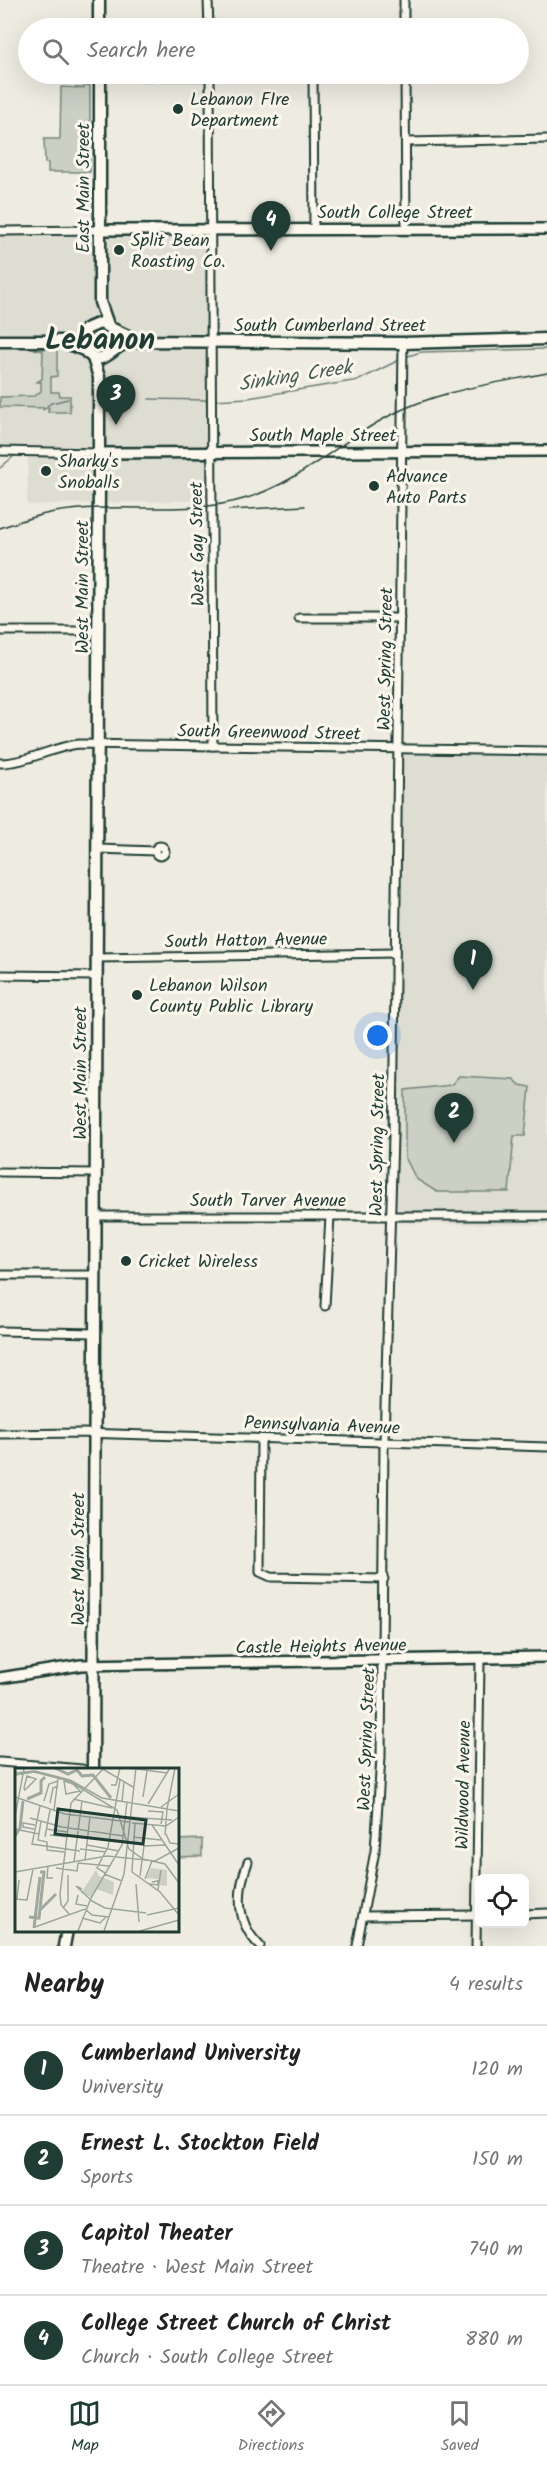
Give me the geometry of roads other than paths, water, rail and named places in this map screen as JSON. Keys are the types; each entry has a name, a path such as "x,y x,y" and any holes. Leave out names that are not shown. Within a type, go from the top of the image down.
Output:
{"main road":[{"path":"99,0 99,18"},
{"name":"East Main Street","path":"100,84 100,302 110,328"},
{"name":"East Main Street","path":"87,329 100,302"},
{"path":"61,341 97,323 139,341"},
{"path":"0,340 61,341 84,350 93,358 111,353 117,340 110,328"},
{"path":"84,350 82,341 87,329"},
{"name":"South Cumberland Street","path":"111,353 122,345 139,341 212,341 403,348 547,339"},
{"name":"West Main Street","path":"99,377 111,353"},
{"name":"West Main Street","path":"93,358 99,377 93,1768"},
{"path":"64,1946 67,1931"}],"street":[{"path":"208,0 209,18"},
{"path":"404,0 404,18"},
{"name":"West Gay Street","path":"210,84 213,746"},
{"path":"313,84 314,229"},
{"path":"405,84 406,228"},
{"path":"406,142 547,139"},
{"name":"South College Street","path":"99,230 547,229"},
{"path":"0,231 99,230"},
{"name":"West Spring Street","path":"357,1946 378,1820 384,1662 384,1442 391,1215 403,348"},
{"path":"0,450 99,453"},
{"name":"South Maple Street","path":"99,453 547,451"},
{"path":"299,618 400,618"},
{"path":"0,631 98,631"},
{"name":"South Greenwood Street","path":"0,763 27,760 63,746 98,745 547,751"},
{"path":"98,849 155,851"},
{"name":"South Hatton Avenue","path":"97,957 395,953"},
{"path":"0,975 97,976"},
{"path":"0,1172 96,1173"},
{"name":"South Tarver Avenue","path":"96,1216 547,1216"},
{"path":"325,1306 330,1216"},
{"path":"0,1275 96,1275"},
{"path":"0,1330 95,1333"},
{"name":"Pennsylvania Avenue","path":"0,1434 96,1433 547,1447"},
{"path":"261,1439 260,1572 270,1577 384,1579"},
{"name":"Castle Heights Avenue","path":"0,1678 63,1667 95,1665 547,1658"},
{"name":"Wildwood Avenue","path":"478,1874 480,1660"},
{"path":"0,1762 70,1768"},
{"path":"248,1862 241,1887 240,1910 246,1928 260,1946"},
{"path":"529,1914 547,1913"},
{"path":"363,1916 475,1915"},
{"name":"Wildwood Avenue","path":"476,1946 477,1928"}],"waterway":[{"name":"Sinking Creek","path":"405,357 421,352 547,349"},
{"name":"Sinking Creek","path":"214,400 248,398 359,380 401,359"},
{"name":"Sinking Creek","path":"43,410 51,403 68,399"},
{"name":"Sinking Creek","path":"149,399 209,400"},
{"name":"Sinking Creek","path":"0,468 14,456"}],"railway":[{"path":"0,528 61,511 92,508 181,508 247,498 286,482 371,426 408,407 466,389 547,373"},
{"path":"229,510 305,506"}],"place":[{"name":"Lebanon FIre Department","path":"178,109"},
{"name":"Split Bean Roasting Co.","path":"119,250"},
{"name":"College Street Church of Christ","path":"271,251"},
{"name":"Capitol Theater","path":"116,425"},
{"name":"Sharky's Snoballs","path":"46,471"},
{"name":"Advance Auto Parts","path":"374,486"},
{"name":"Cumberland University","path":"473,990"},
{"name":"Lebanon Wilson County Public Library","path":"137,995"},
{"name":"Ernest L. Stockton Field","path":"454,1143"},
{"name":"Cricket Wireless","path":"126,1261"}],"district":[{"name":"Lebanon","path":"100,339"}]}
